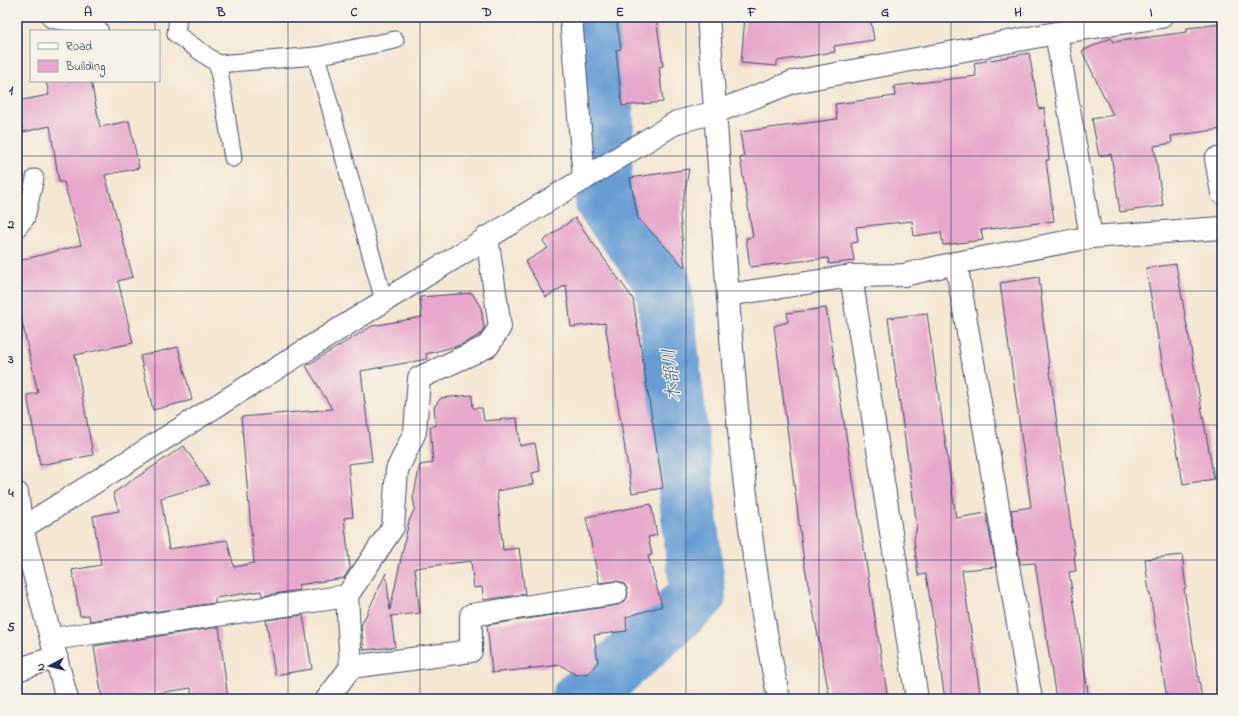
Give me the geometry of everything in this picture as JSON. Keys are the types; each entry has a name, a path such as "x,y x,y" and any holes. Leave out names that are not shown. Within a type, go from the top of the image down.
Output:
{"street":[{"path":"53,17 81,21 95,30"},
{"path":"571,17 584,179"},
{"path":"708,17 742,464 767,645 779,699"},
{"path":"20,529 487,237 677,122 716,112 793,82 1056,33 1161,17"},
{"path":"1056,33 1091,237"},
{"path":"1222,158 1216,159 1222,193"},
{"path":"728,295 851,276 904,275 956,263 1091,237 1222,228"},
{"path":"327,699 351,667 347,596 392,527 397,470 415,432 419,378 488,346 500,327 487,237"},
{"path":"956,263 1031,699"},
{"path":"851,276 917,699"},
{"path":"17,493 20,529 67,699"},
{"path":"351,667 472,651 471,615 616,593"},
{"path":"17,670 54,648 347,596"}],"lane":[{"path":"178,17 176,34 218,64 316,56 395,40"},
{"path":"316,56 384,301"},
{"path":"218,64 233,158"},
{"path":"17,229 26,218 35,178"}],"building":[{"path":"616,17 656,17 663,66 659,67 663,102 622,106 616,50 621,49"},
{"path":"745,17 870,17 874,40 834,46 835,52 777,61 777,66 741,63"},
{"path":"1222,24 1222,129 1171,136 1172,143 1154,146 1163,206 1120,212 1111,154 1099,156 1092,119 1113,115 1082,51 1111,38 1113,42 1187,32 1187,28"},
{"path":"1029,53 1039,109 1044,108 1049,160 1046,160 1054,221 981,230 983,240 943,245 941,232 914,236 912,221 856,227 858,242 851,243 854,261 829,264 828,258 750,267 746,238 753,237 740,158 744,157 740,132 837,119 835,104 895,96 894,86 976,76 974,63"},
{"path":"46,82 91,82 100,127 129,121 139,168 105,175 133,277 118,281 133,343 75,355 93,455 40,465 27,395 38,393 17,300 17,261 81,245 64,182 59,182 50,126 23,132 17,101 49,95"},
{"path":"689,169 680,216 685,268 638,218 630,178"},
{"path":"575,218 633,299 663,488 632,493 605,323 571,327 566,285 546,297 525,262 548,248 543,241"},
{"path":"1176,264 1214,479 1183,484 1146,268"},
{"path":"1039,277 1042,313 1075,557 1076,571 1069,572 1089,699 1056,699 1035,563 1020,564 1011,510 1031,507 1000,283"},
{"path":"472,293 481,308 484,328 481,334 461,345 426,354 427,359 361,371 372,461 348,464 353,517 344,518 350,568 344,578 298,585 299,590 262,596 261,591 215,598 215,603 90,621 89,615 80,616 72,570 101,565 93,516 119,511 113,493 184,446 209,484 161,498 169,549 227,540 234,567 254,563 241,417 332,409 306,366 372,326 422,317 420,297"},
{"path":"826,308 888,699 830,699 804,562 774,326 788,322 787,313"},
{"path":"927,313 956,518 986,513 996,567 962,570 981,699 945,699 926,574 918,575 914,540 917,526 888,318"},
{"path":"178,347 192,400 153,410 140,356"},
{"path":"472,395 473,408 482,408 484,421 517,418 520,446 535,443 540,471 532,473 534,484 497,491 503,550 519,548 525,594 484,600 482,587 474,588 471,561 415,568 420,613 391,616 395,647 364,650 361,626 386,573 390,610 409,521 415,508 413,498 420,465 433,463 430,426 436,426 434,407 441,398"},
{"path":"651,504 657,535 648,537 652,555 648,556 662,606 626,617 627,631 594,635 598,662 589,673 576,675 561,665 492,673 487,625 618,605 624,602 627,598 628,592 625,585 621,582 615,581 599,583 586,517"},
{"path":"1182,555 1186,588 1184,589 1202,699 1167,699 1149,593 1145,559"},
{"path":"303,615 312,669 275,675 266,620"},
{"path":"219,627 228,699 192,699 191,688 120,699 102,699 94,646"}],"waterway":[{"name":"木部川","path":"579,699 597,686 698,595 663,282 603,202 606,124 598,17"}]}
